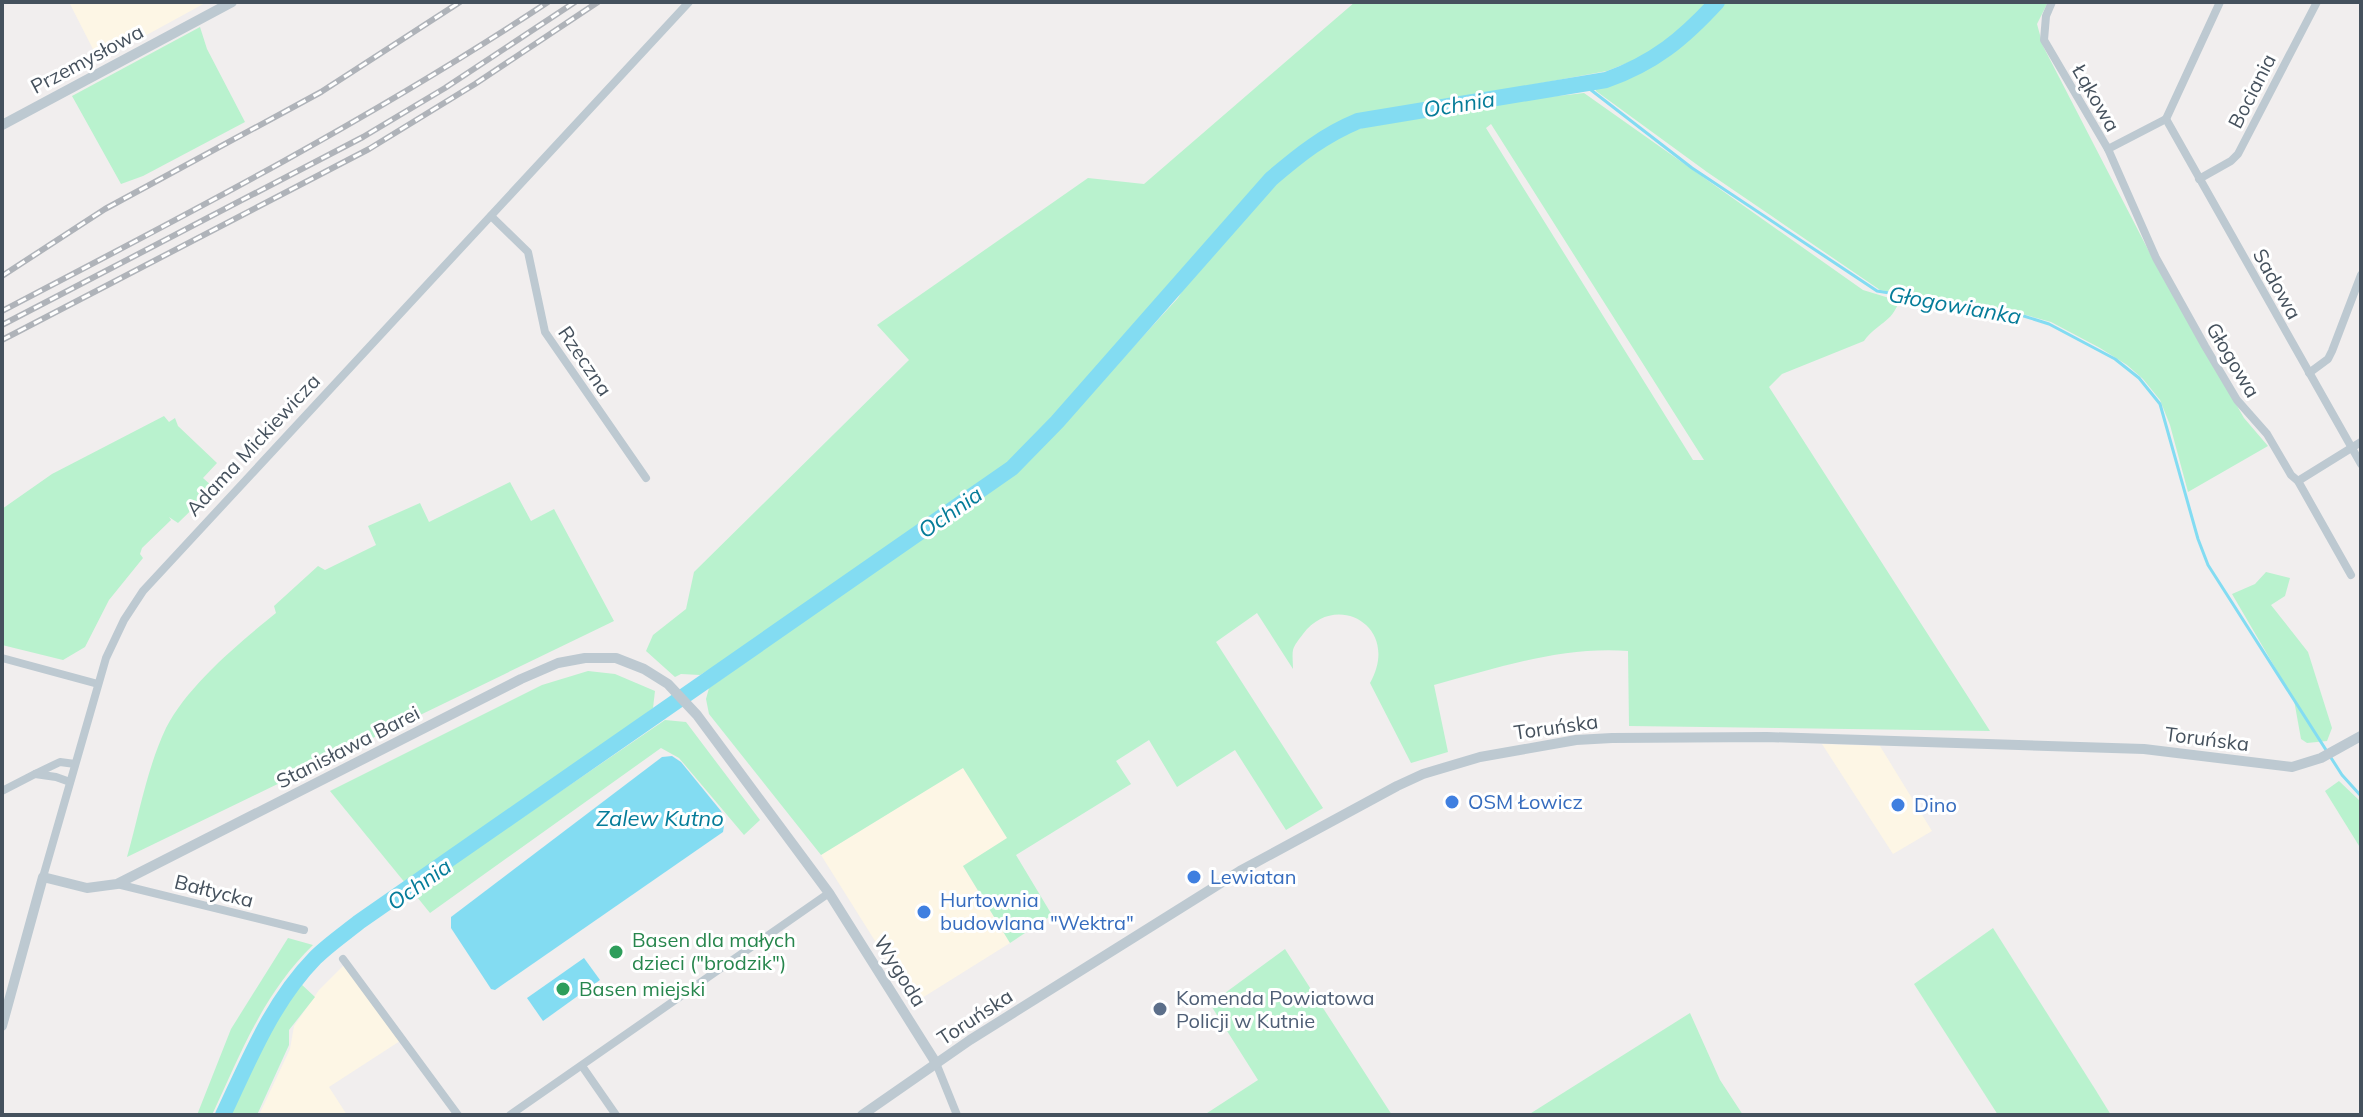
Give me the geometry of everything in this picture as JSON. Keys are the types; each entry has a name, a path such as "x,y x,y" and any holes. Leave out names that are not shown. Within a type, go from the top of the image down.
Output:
{"street":[{"name":"Przemysłowa","path":"2,125 232,2"},
{"name":"Adama Mickiewicza","path":"2,1026 98,684 110,647 143,591 689,2"},
{"name":"Łąkowa","path":"2052,2 2046,16 2044,40 2108,149 2166,119"},
{"path":"2166,119 2220,2"},
{"name":"Bociania","path":"2199,179 2238,154 2317,2"},
{"name":"Sadowa","path":"2166,119 2361,464"},
{"name":"Głogowa","path":"2108,149 2156,258 2205,346 2237,400 2267,434 2291,475 2298,481 2351,575"},
{"name":"Rzeczna","path":"491,216 528,252 545,332 646,478"},
{"path":"2309,373 2328,359 2361,275"},
{"path":"2298,481 2361,442"},
{"path":"2,658 98,684"},
{"name":"Stanisława Barei","path":"43,877 87,888 117,884 558,663 585,658 616,658 644,669 668,684 697,715 829,893"},
{"name":"Toruńska","path":"862,1115 936,1063 1240,871 1409,780 1480,757 1600,738 1767,737 2155,750 2292,767 2321,758 2361,736"},
{"path":"2,791 60,762 75,764"},
{"path":"35,774 70,782"},
{"name":"Bałtycka","path":"117,884 304,930"},
{"path":"510,1115 829,893"},
{"name":"Wygoda","path":"829,893 936,1063 957,1115"},
{"path":"343,959 458,1115"},
{"path":"582,1066 616,1115"}],"shaded area":[{"path":"69,2 207,2 99,61"},
{"path":"1822,744 1880,746 1932,831 1893,854"},
{"name":"Hurtownia budowlana \"Wektra\"","path":"963,767 1008,838 963,866 1010,943 914,1003 821,855"},
{"path":"345,964 400,1041 329,1087 347,1115 259,1115 290,1049 294,1026 319,990"}],"green space":[{"path":"1355,2 1706,2 1689,22 1647,55 1607,71 1373,114 1333,125 1294,151 1264,180 1082,386 1010,461 700,675 681,674 675,677 646,651 653,635 686,609 694,572 909,360 877,325 1088,178 1144,184"},
{"path":"1724,2 2048,2 2037,24 2043,46 2156,265 2244,418 2268,446 2188,492 2160,400 2127,365 2051,322 2015,312 1880,290 1707,172 1596,91 1595,88 1632,75 1662,58"},
{"path":"200,27 207,49 245,122 143,176 121,184 72,96"},
{"path":"1584,93 1863,290 1899,301 1888,319 1864,341 1782,374 1769,387 1990,731 1629,726 1628,651 1603,650 1554,655 1434,685 1448,752 1411,763 1370,683 1378,663 1378,645 1371,631 1347,615 1331,615 1316,621 1295,646 1293,669 1257,613 1216,642 1323,808 1286,830 1235,750 1177,787 1149,740 1116,761 1131,784 1016,855 1052,915 1010,943 963,866 1007,838 963,768 821,855 709,714 706,699 709,688 1025,465 1178,298 1256,204 1286,173 1316,149 1361,128 1477,105","holes":["1491,124 1704,460 1693,460 1486,128"]},
{"path":"164,416 169,422 175,418 178,426 217,463 203,478 214,488 178,523 169,517 171,520 142,548 140,554 143,558 109,600 85,647 63,660 2,645 2,509 52,474"},
{"path":"510,482 531,521 554,509 614,621 127,857 148,775 166,728 201,681 276,613 274,606 318,566 325,570 376,545 368,526 420,503 429,522"},
{"path":"2266,572 2290,578 2285,596 2271,605 2308,652 2332,728 2327,741 2307,743 2301,739 2294,700 2232,594 2255,584"},
{"path":"588,671 615,674 655,691 653,708 406,884 330,791 542,685"},
{"path":"665,720 686,722 760,820 744,835 679,758 661,748 430,913 413,892"},
{"path":"2339,781 2361,802 2361,849 2325,791"},
{"path":"1993,928 2111,1115 1998,1115 1914,984"},
{"path":"288,938 313,945 295,964 267,1004 212,1115 197,1115 231,1029"},
{"path":"1285,949 1392,1115 1204,1115 1258,1080 1210,1004"},
{"path":"300,983 315,997 289,1030 289,1045 257,1115 228,1115 271,1023"},
{"path":"1690,1013 1720,1080 1743,1115 1528,1115"}],"water":[{"name":"Zalew Kutno","path":"672,756 681,762 721,811 725,820 723,832 495,990 491,989 451,928 451,917 662,757"},
{"name":"Basen miejski","path":"584,958 600,980 543,1021 527,998"}],"waterway":[{"name":"Ochnia","path":"223,1115 274,1013 286,993 320,953 359,922 1012,468 1057,422 1271,179 1302,154 1358,121 1606,80 1653,58 1717,2"},
{"name":"Głogowianka","path":"1582,83 1692,168 1877,291 2014,313 2049,324 2115,359 2139,378 2160,404 2208,565 2342,775 2361,796"}],"railway":[{"path":"2,276 105,209 321,92 460,2"},
{"path":"2,311 347,125 548,2"},
{"path":"2,325 363,137 445,88 575,2"},
{"path":"2,340 369,149 475,84 598,2"}],"place":[{"name":"OSM Łowicz","path":"1452,802"},
{"name":"Dino","path":"1898,805"},
{"name":"Lewiatan","path":"1194,877"},
{"name":"Hurtownia budowlana \"Wektra\"","path":"924,912"},
{"name":"Basen dla małych dzieci (\"brodzik\")","path":"616,952"},
{"name":"Basen miejski","path":"563,989"},
{"name":"Komenda Powiatowa Policji w Kutnie","path":"1160,1009"}]}
